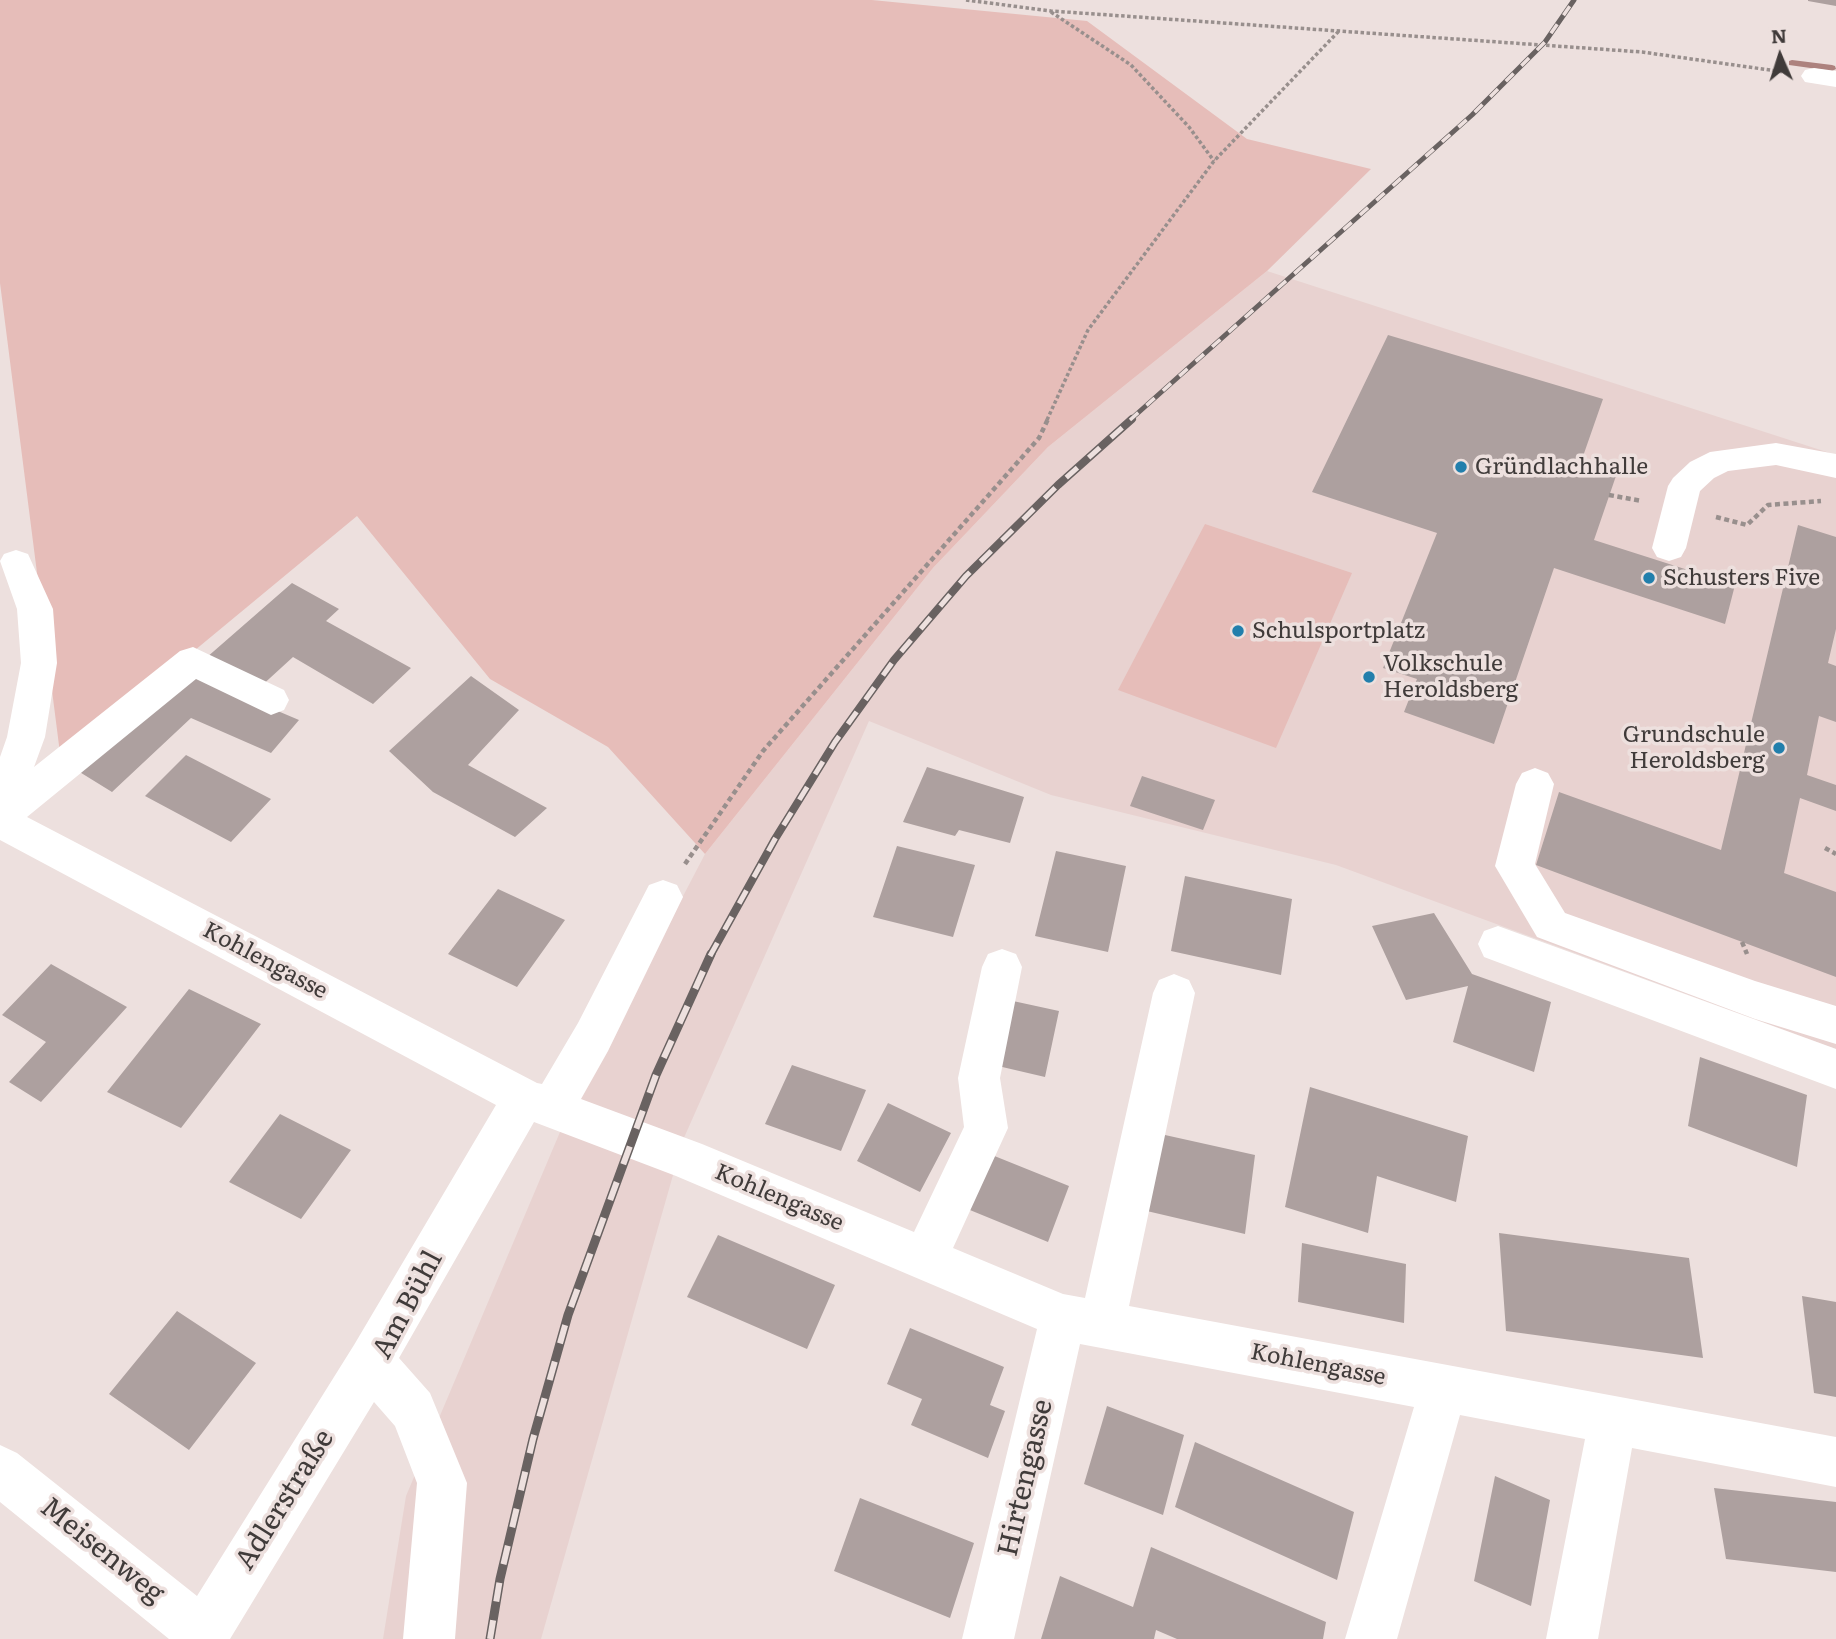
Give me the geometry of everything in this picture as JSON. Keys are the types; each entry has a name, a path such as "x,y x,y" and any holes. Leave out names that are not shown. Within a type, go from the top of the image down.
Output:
{"street":[{"path":"1669,548 1685,486 1702,470 1722,460 1776,454 1836,466"},
{"path":"0,809 26,737 39,663 35,609 16,563"},
{"path":"0,818 192,661 271,700"},
{"path":"1535,784 1515,866 1551,925 1755,1000 1836,1025"},
{"name":"Kohlengasse","path":"0,818 538,1103 686,1159 1082,1320 1836,1462"},
{"name":"Am Bühl","path":"429,1639 442,1483 413,1410 371,1362 538,1103 593,1037 663,897"},
{"path":"1498,944 1836,1069"},
{"path":"925,1258 986,1128 979,1078 1002,967"},
{"name":"Hirtengasse","path":"988,1639 1174,993"},
{"name":"Adlerstraße","path":"202,1636 371,1362"},
{"path":"1371,1639 1444,1388"},
{"path":"1572,1639 1613,1420"},
{"name":"Meisenweg","path":"0,1470 202,1636"}],"path":[{"path":"966,0 1051,11 1642,52 1825,77"},
{"path":"1051,11 1130,65 1189,127 1214,161"},
{"path":"663,897 764,751 1039,438 1088,330 1214,161 1338,32"},
{"path":"1609,495 1678,507 1747,525 1768,505 1822,500"},
{"path":"1825,848 1836,854"}],"shaded area":[{"path":"0,0 872,0 1087,21 1247,139 1371,169 1267,271 1048,447 933,568 705,854 608,747 490,679 357,516 61,761 0,283"},
{"name":"Volkschule Heroldsberg","path":"1267,271 1836,455 1836,1049 1336,865 1051,795 869,721 683,1140 541,1639 383,1639 406,1496 560,1132 705,854 933,568 1048,447"},
{"name":"Schulsportplatz","path":"1205,524 1352,573 1276,748 1118,690"}],"building":[{"path":"1836,0 1836,6 1808,1"},
{"name":"Gründlachhalle","path":"1388,335 1603,399 1581,462 1617,473 1594,540 1735,585 1725,624 1554,568 1494,744 1404,712 1417,679 1383,668 1437,533 1312,492"},
{"path":"1798,525 1836,537 1836,629 1828,663 1836,666 1836,722 1819,716 1807,775 1836,785 1836,811 1800,798 1784,873 1836,892 1836,977 1536,865 1559,792 1721,850"},
{"path":"292,583 339,609 326,621 411,668 373,704 293,657 258,689 206,658"},
{"path":"188,673 299,720 271,753 191,718 112,792 78,771"},
{"path":"471,676 519,710 468,765 547,808 515,837 433,792 389,751"},
{"path":"186,755 271,799 231,842 145,796"},
{"path":"927,767 1024,797 1010,843 959,830 955,836 903,822"},
{"path":"1142,776 1215,800 1203,830 1130,806"},
{"path":"897,846 975,865 953,937 873,917"},
{"path":"1056,851 1126,866 1108,952 1035,936"},
{"path":"1185,876 1292,899 1281,975 1171,951"},
{"path":"498,889 565,920 517,987 448,954"},
{"path":"1434,913 1472,974 1551,1002 1534,1072 1453,1042 1468,986 1406,1000 1372,926"},
{"path":"51,964 127,1007 41,1102 9,1082 46,1042 2,1015"},
{"path":"189,989 261,1024 181,1128 107,1092"},
{"path":"1013,1001 1059,1011 1045,1077 998,1066"},
{"path":"1700,1057 1807,1095 1797,1167 1688,1126"},
{"path":"792,1065 866,1090 841,1151 765,1124"},
{"path":"1310,1087 1468,1136 1456,1202 1377,1176 1368,1233 1285,1207"},
{"path":"888,1103 951,1133 920,1192 857,1161"},
{"path":"280,1114 351,1150 301,1219 229,1182"},
{"path":"1147,1131 1255,1155 1245,1234 1134,1208"},
{"path":"987,1153 1069,1186 1048,1242 965,1208"},
{"path":"1499,1233 1689,1258 1703,1358 1506,1331"},
{"path":"718,1235 835,1285 807,1349 687,1297"},
{"path":"1302,1243 1406,1264 1404,1323 1298,1302"},
{"path":"1802,1296 1836,1302 1836,1397 1814,1393"},
{"path":"177,1311 256,1363 189,1450 109,1394"},
{"path":"910,1328 1004,1367 990,1405 1005,1411 988,1458 911,1425 922,1399 887,1384"},
{"path":"1107,1406 1184,1435 1163,1515 1084,1484"},
{"path":"1195,1442 1354,1512 1337,1580 1175,1507"},
{"path":"1495,1476 1550,1500 1531,1606 1474,1581"},
{"path":"1714,1488 1836,1502 1836,1572 1726,1559"},
{"path":"860,1498 974,1543 950,1618 834,1571"},
{"path":"1151,1547 1326,1622 1323,1639 1177,1639 1156,1630 1154,1639 1041,1639 1060,1576 1133,1607"}],"waterway":[{"path":"1792,63 1832,68"}],"railway":[{"path":"1130,420 1472,115 1545,42 1574,0"},
{"path":"710,955 775,839 835,742 894,660 966,576 1058,485 1132,419"},
{"path":"490,1639 500,1579 533,1439 568,1315 656,1075 710,955"}],"place":[{"name":"Gründlachhalle","path":"1461,467"},
{"name":"Schusters Five","path":"1649,578"},
{"name":"Schulsportplatz","path":"1238,631"},
{"name":"Volkschule Heroldsberg","path":"1369,677"},
{"name":"Grundschule Heroldsberg","path":"1779,748"}]}
